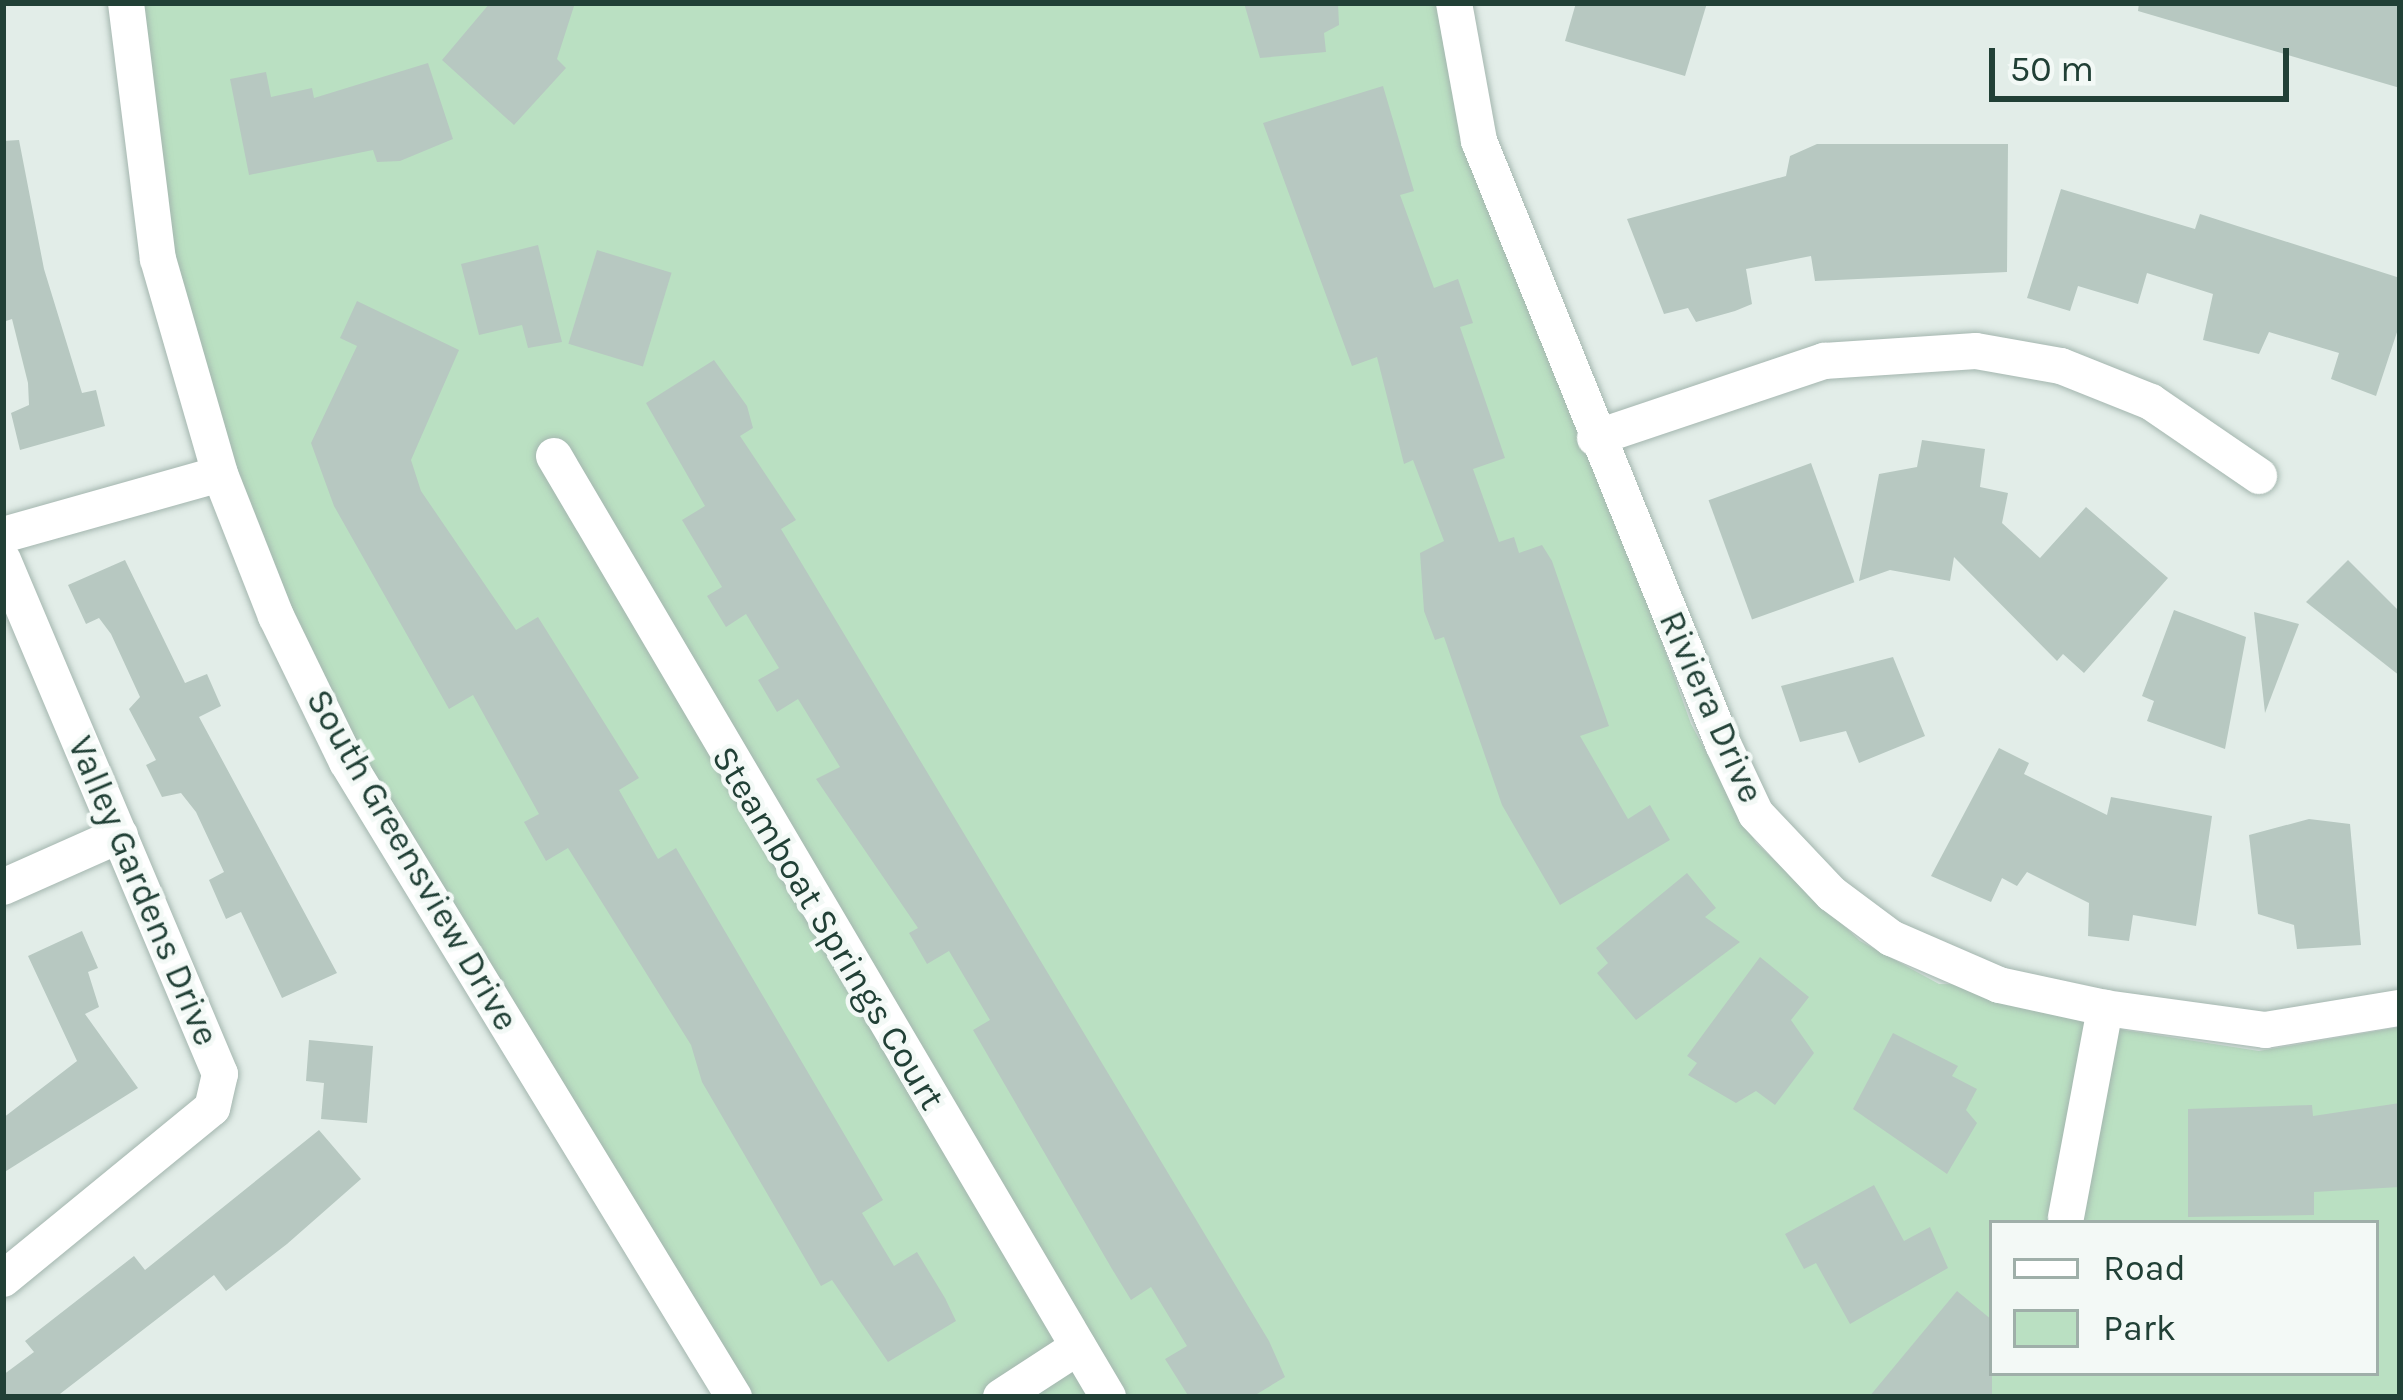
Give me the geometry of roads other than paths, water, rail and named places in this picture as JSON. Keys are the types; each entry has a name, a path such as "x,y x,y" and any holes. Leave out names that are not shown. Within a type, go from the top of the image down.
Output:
{"street":[{"name":"South Greensview Drive","path":"126,3 158,259 220,474 347,762 734,1397"},
{"name":"Riviera Drive","path":"1454,3 1479,140 1594,438 1756,814 1892,938 1999,985 2105,1008 2265,1030 2400,1008"},
{"path":"1594,438 1825,362 1976,351 2061,366 2152,402 2259,476"},
{"name":"Steamboat Springs Court","path":"554,457 1108,1397"},
{"path":"3,535 220,474"},
{"name":"Valley Gardens Drive","path":"3,560 220,1074 212,1108 3,1279"},
{"path":"3,887 120,835"},
{"path":"2066,1217 2105,1008"},
{"path":"1001,1397 1078,1347"}]}
